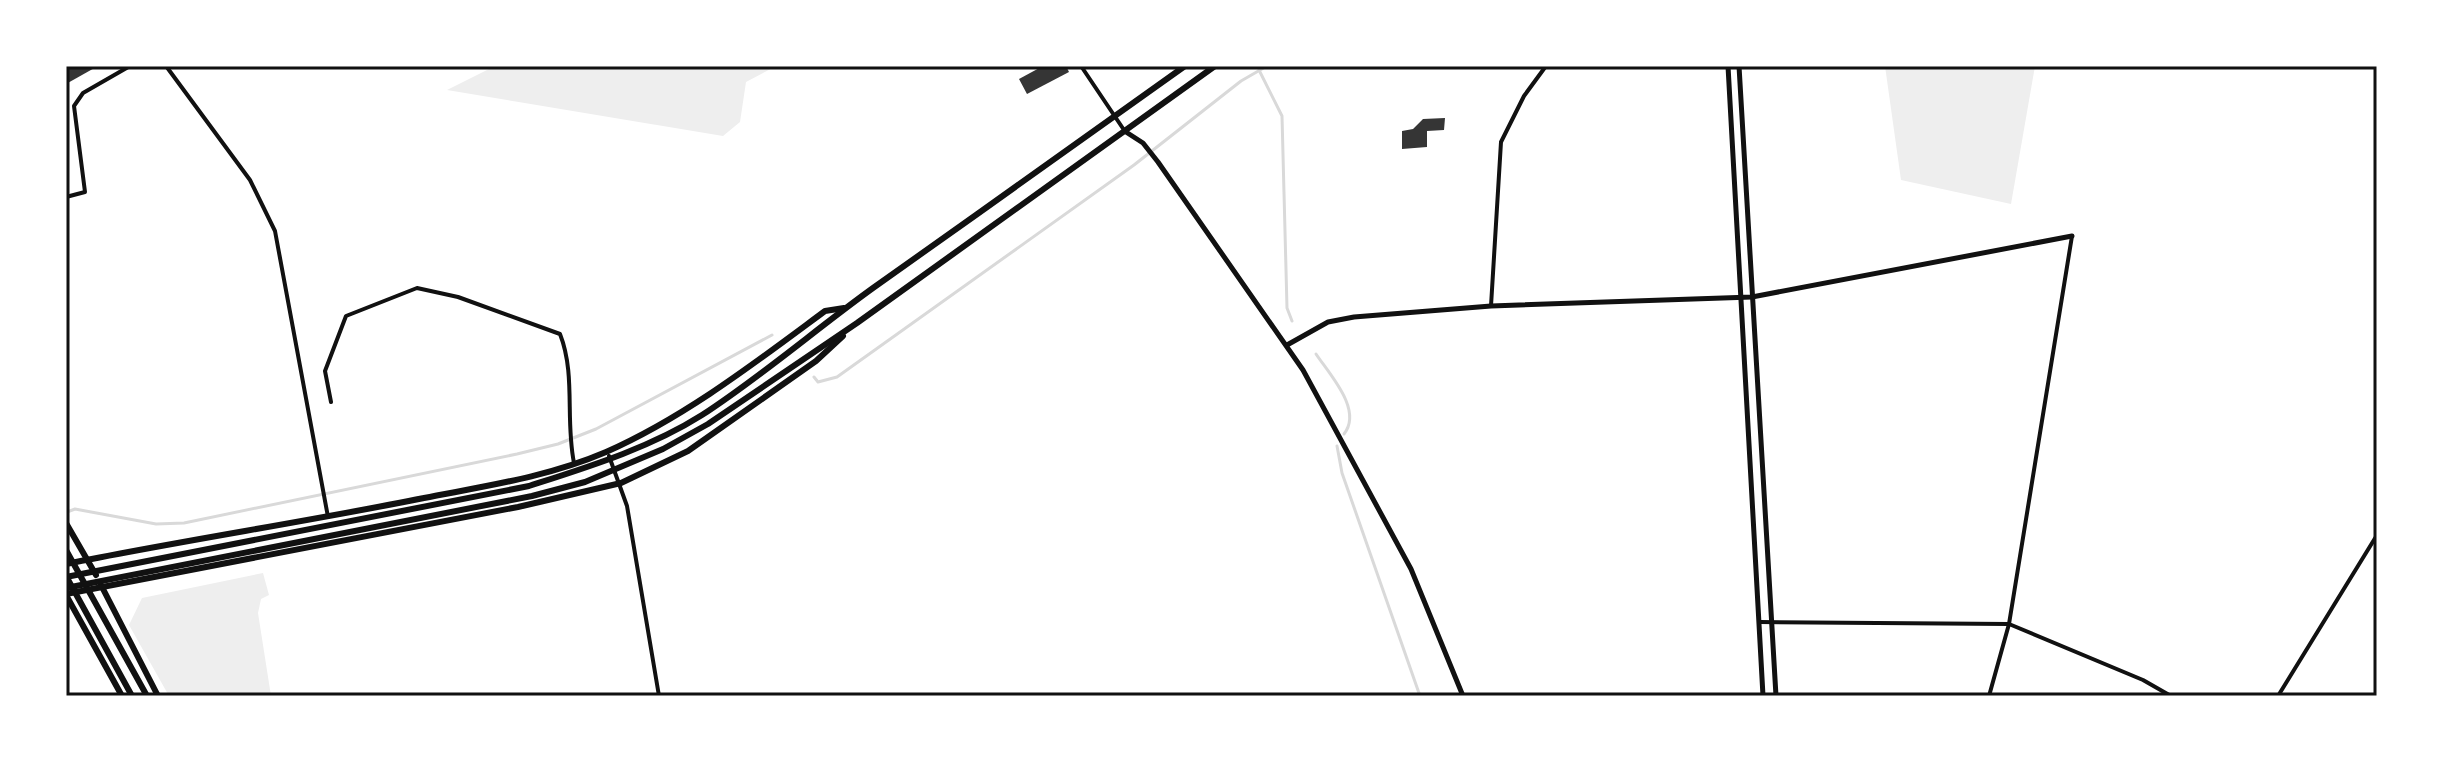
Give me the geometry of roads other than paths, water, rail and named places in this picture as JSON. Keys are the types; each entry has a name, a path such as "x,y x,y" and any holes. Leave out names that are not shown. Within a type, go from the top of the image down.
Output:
{"main road":[{"path":"132,696 66,576 529,486 589,467 654,441 701,416 781,360 847,307 1185,66"},
{"path":"66,592 532,496 585,482 663,449 708,424 857,323 1215,66"},
{"path":"66,564 328,517 527,477 574,464 607,451 692,405 825,311 847,307"},
{"path":"66,592 103,588 518,507 621,483 688,451 816,361 857,323"},
{"path":"66,523 89,559 158,696"},
{"path":"66,550 147,696"},
{"path":"66,592 122,696"}],"street":[{"path":"66,197 85,192 74,106 83,93 130,66"},
{"path":"166,66 250,180 275,231 328,517"},
{"path":"1081,66 1113,118 1126,132 1143,143 1158,162 1287,345 1411,569 1439,631 1463,696"},
{"path":"1491,306 1501,142 1524,96 1546,66"},
{"path":"1728,66 1738,297 1763,696"},
{"path":"1739,66 1776,696"},
{"path":"1287,345 1328,322 1354,317 1491,306 1752,297 2072,236 2009,624 1989,696"},
{"path":"331,402 325,371 346,316 417,288 458,297 560,334 571,361 569,435 574,464"},
{"path":"607,451 621,483 659,696"},
{"path":"2278,696 2377,535"},
{"path":"1760,622 2009,624 2143,680 2171,696"}],"waterway":[{"path":"814,377 818,382 837,377 1134,165 1241,81 1267,66"},
{"path":"1259,70 1282,116 1287,308 1292,321"},
{"path":"67,512 75,509 156,524 184,523 558,444 596,429 772,335"},
{"path":"1316,354 1347,404 1349,425 1344,434"},
{"path":"1337,446 1342,473 1420,696"}]}
